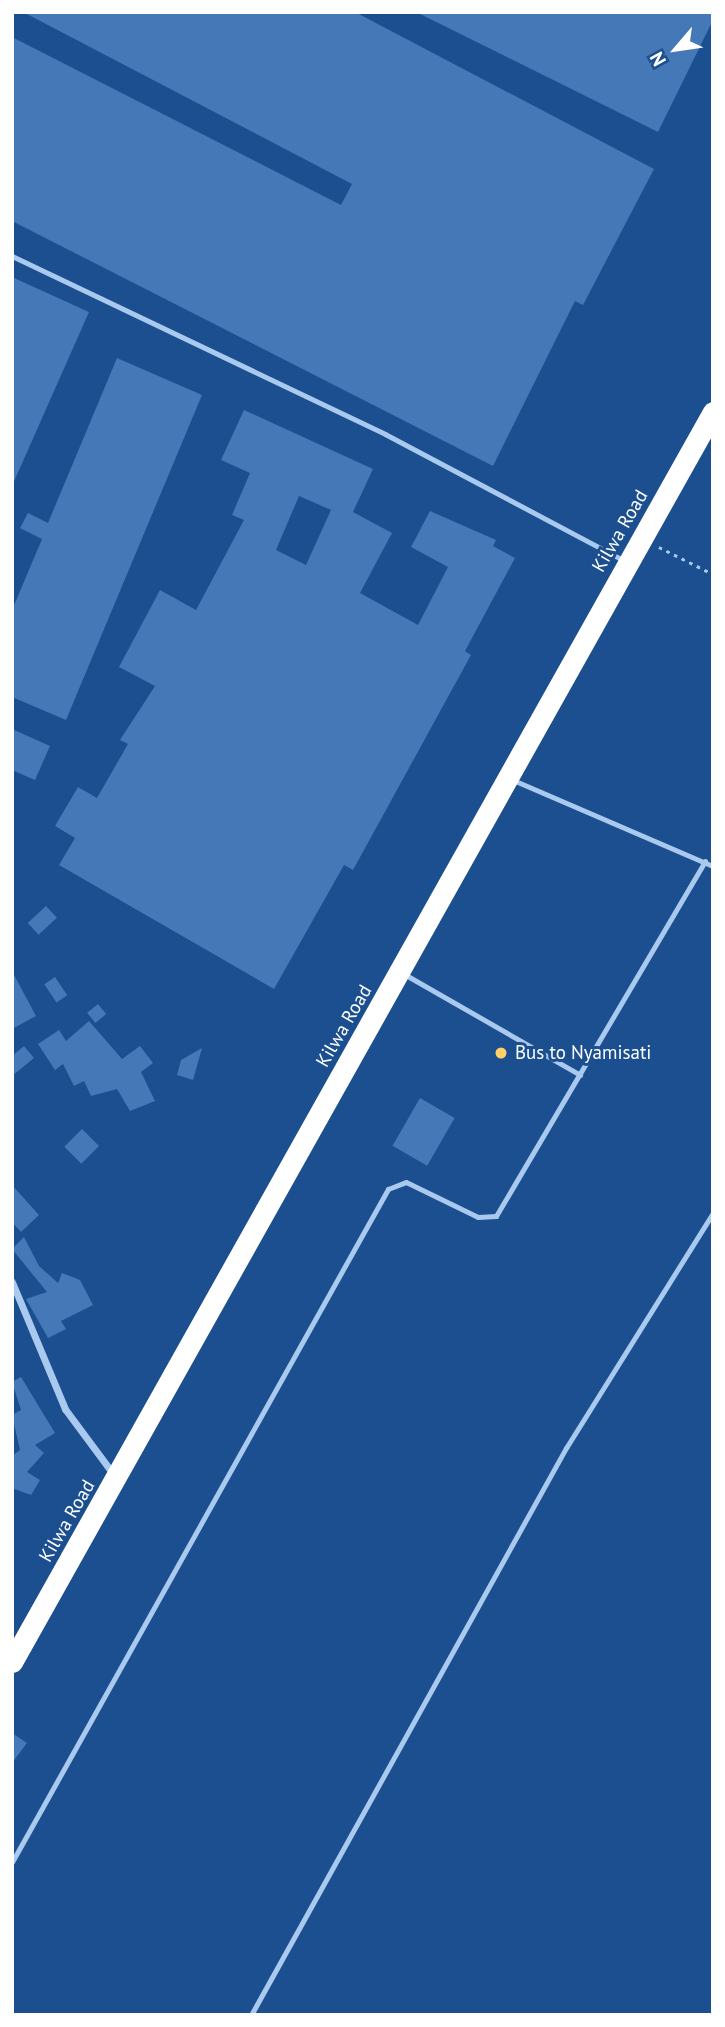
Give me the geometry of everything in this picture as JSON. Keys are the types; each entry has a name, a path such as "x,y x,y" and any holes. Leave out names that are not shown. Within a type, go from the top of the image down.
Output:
{"highway":[{"name":"Kilwa Road","path":"12,1662 511,779 627,562 713,412"}],"street":[{"path":"12,1282 65,1409 117,1478"}],"lane":[{"path":"12,256 386,434 627,562"},
{"path":"511,779 713,866"},
{"path":"12,1862 388,1189 406,1182 478,1217 496,1216 705,861"},
{"path":"401,972 580,1075"},
{"path":"251,2015 566,1448 713,1213"}],"path":[{"path":"643,538 713,574"}],"building":[{"path":"23,12 355,12 654,169 583,305 575,301 493,466 12,221 12,37 341,205 352,184"},
{"path":"416,12 713,12 713,20 658,132"},
{"path":"12,277 89,312 12,486"},
{"path":"117,358 202,395 66,720 12,697 12,610 42,539 20,528 28,513 48,523"},
{"path":"244,410 373,469 353,512 392,533 360,593 418,625 448,567 411,547 430,511 496,540 493,546 515,558 465,651 471,655 353,870 344,865 274,989 59,865 75,838 55,826 78,787 97,798 128,744 120,740 155,686 119,667 160,590 196,610 244,520 232,515 250,473 221,460","holes":["299,496 331,510 306,565 276,550"]},
{"path":"12,729 50,746 35,780 12,770"},
{"path":"46,906 57,918 39,935 28,923"},
{"path":"12,971 36,1016 12,1029"},
{"path":"55,977 67,995 57,1003 44,984"},
{"path":"98,1004 106,1014 95,1023 87,1013"},
{"path":"89,1021 122,1059 140,1046 153,1063 141,1072 155,1101 130,1111 117,1089 91,1096 84,1081 74,1086 63,1064 55,1070 38,1044 59,1030 66,1041"},
{"path":"24,1046 34,1058 12,1076 12,1056"},
{"path":"202,1048 193,1080 177,1075 181,1060"},
{"path":"420,1098 455,1118 427,1166 392,1146"},
{"path":"82,1129 99,1146 81,1164 64,1147"},
{"path":"12,1185 39,1215 21,1232 12,1222"},
{"path":"24,1237 39,1266 58,1283 62,1273 80,1280 93,1305 61,1321 66,1329 48,1338 26,1299 47,1292 12,1249"},
{"path":"21,1377 55,1433 35,1445 44,1453 27,1472 40,1480 31,1495 12,1488 12,1456 20,1450 12,1415 21,1410 12,1382"},
{"path":"12,1733 27,1743 12,1763"}],"place":[{"name":"Bus to Nyamisati","path":"501,1053"}]}
